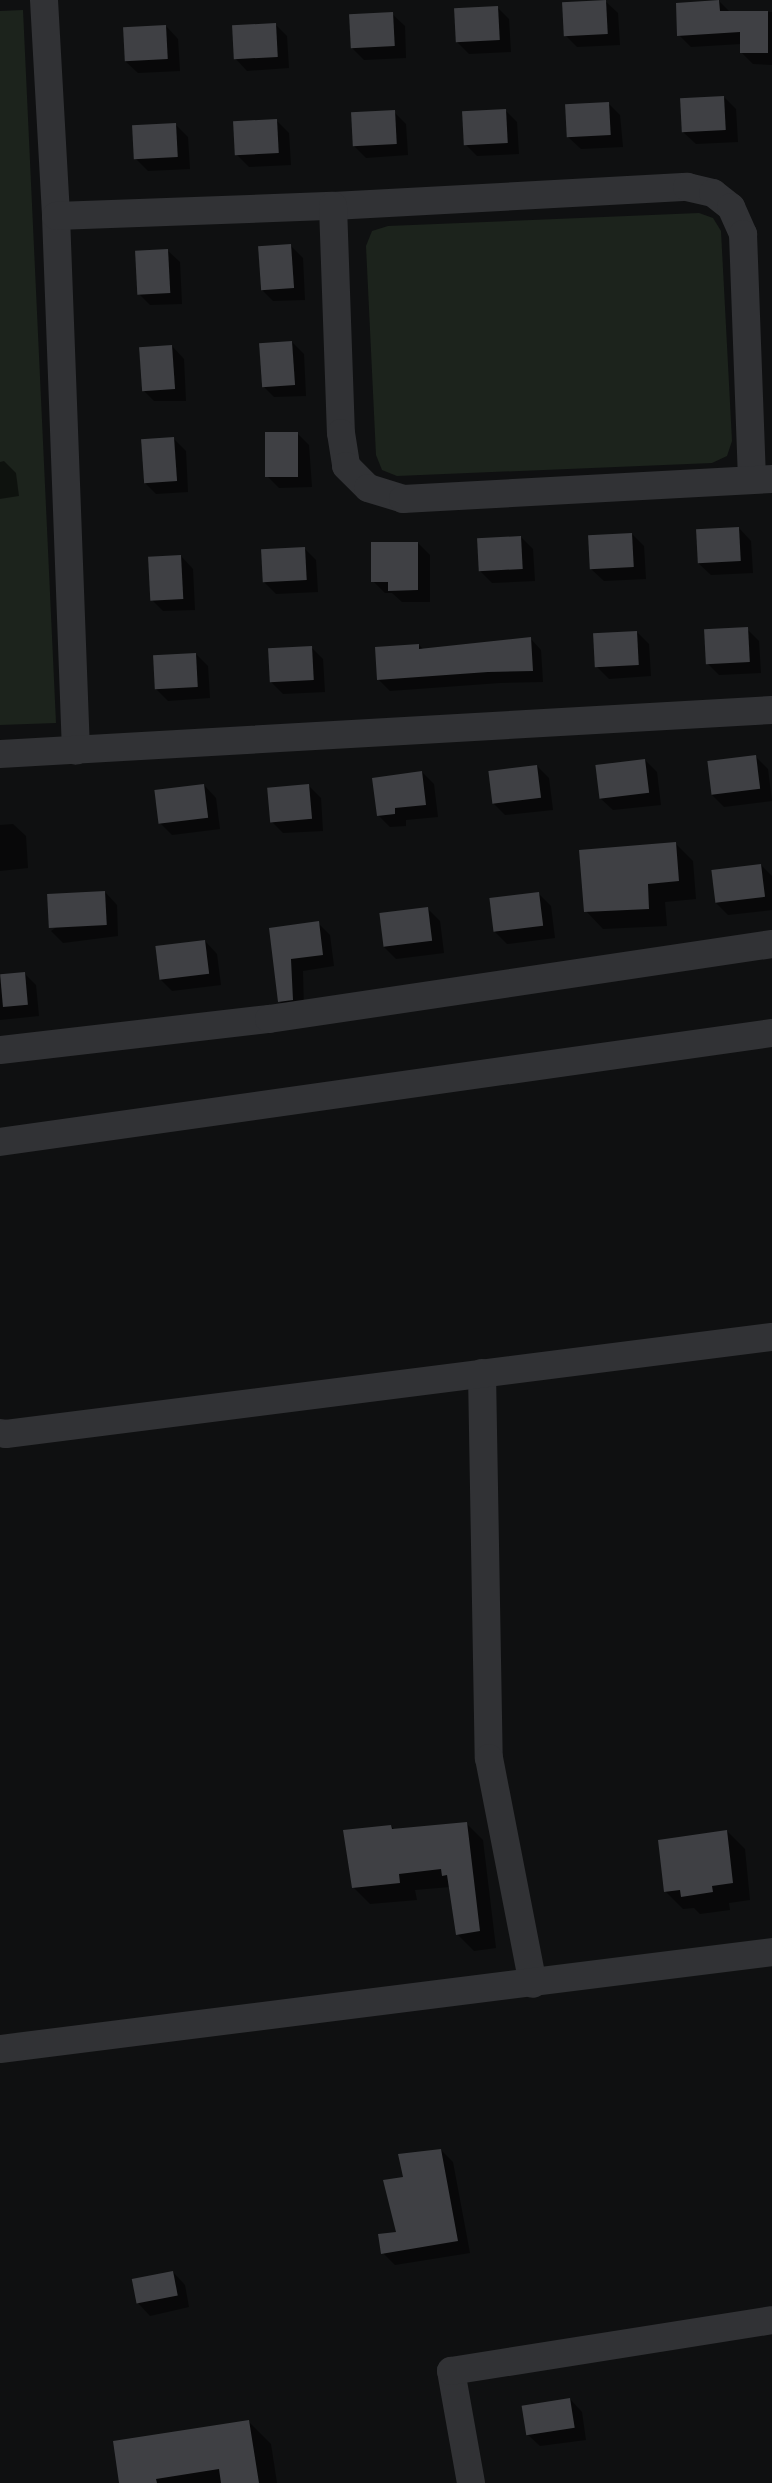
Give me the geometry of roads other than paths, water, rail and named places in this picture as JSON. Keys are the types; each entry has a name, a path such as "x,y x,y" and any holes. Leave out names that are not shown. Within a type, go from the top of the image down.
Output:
{"street":[{"path":"44,0 56,216 76,751"},
{"path":"56,216 333,206 687,187 713,193 731,207 743,234 762,479 404,499 368,488 346,466 340,432 333,206"},
{"path":"0,754 772,710"},
{"path":"0,1050 269,1019 772,944"},
{"path":"0,1142 772,1033"},
{"path":"2,1435 772,1337"},
{"path":"482,1373 489,1758 532,1984"},
{"path":"0,2049 532,1984 772,1952"},
{"path":"471,2483 451,2371 772,2320"}]}
